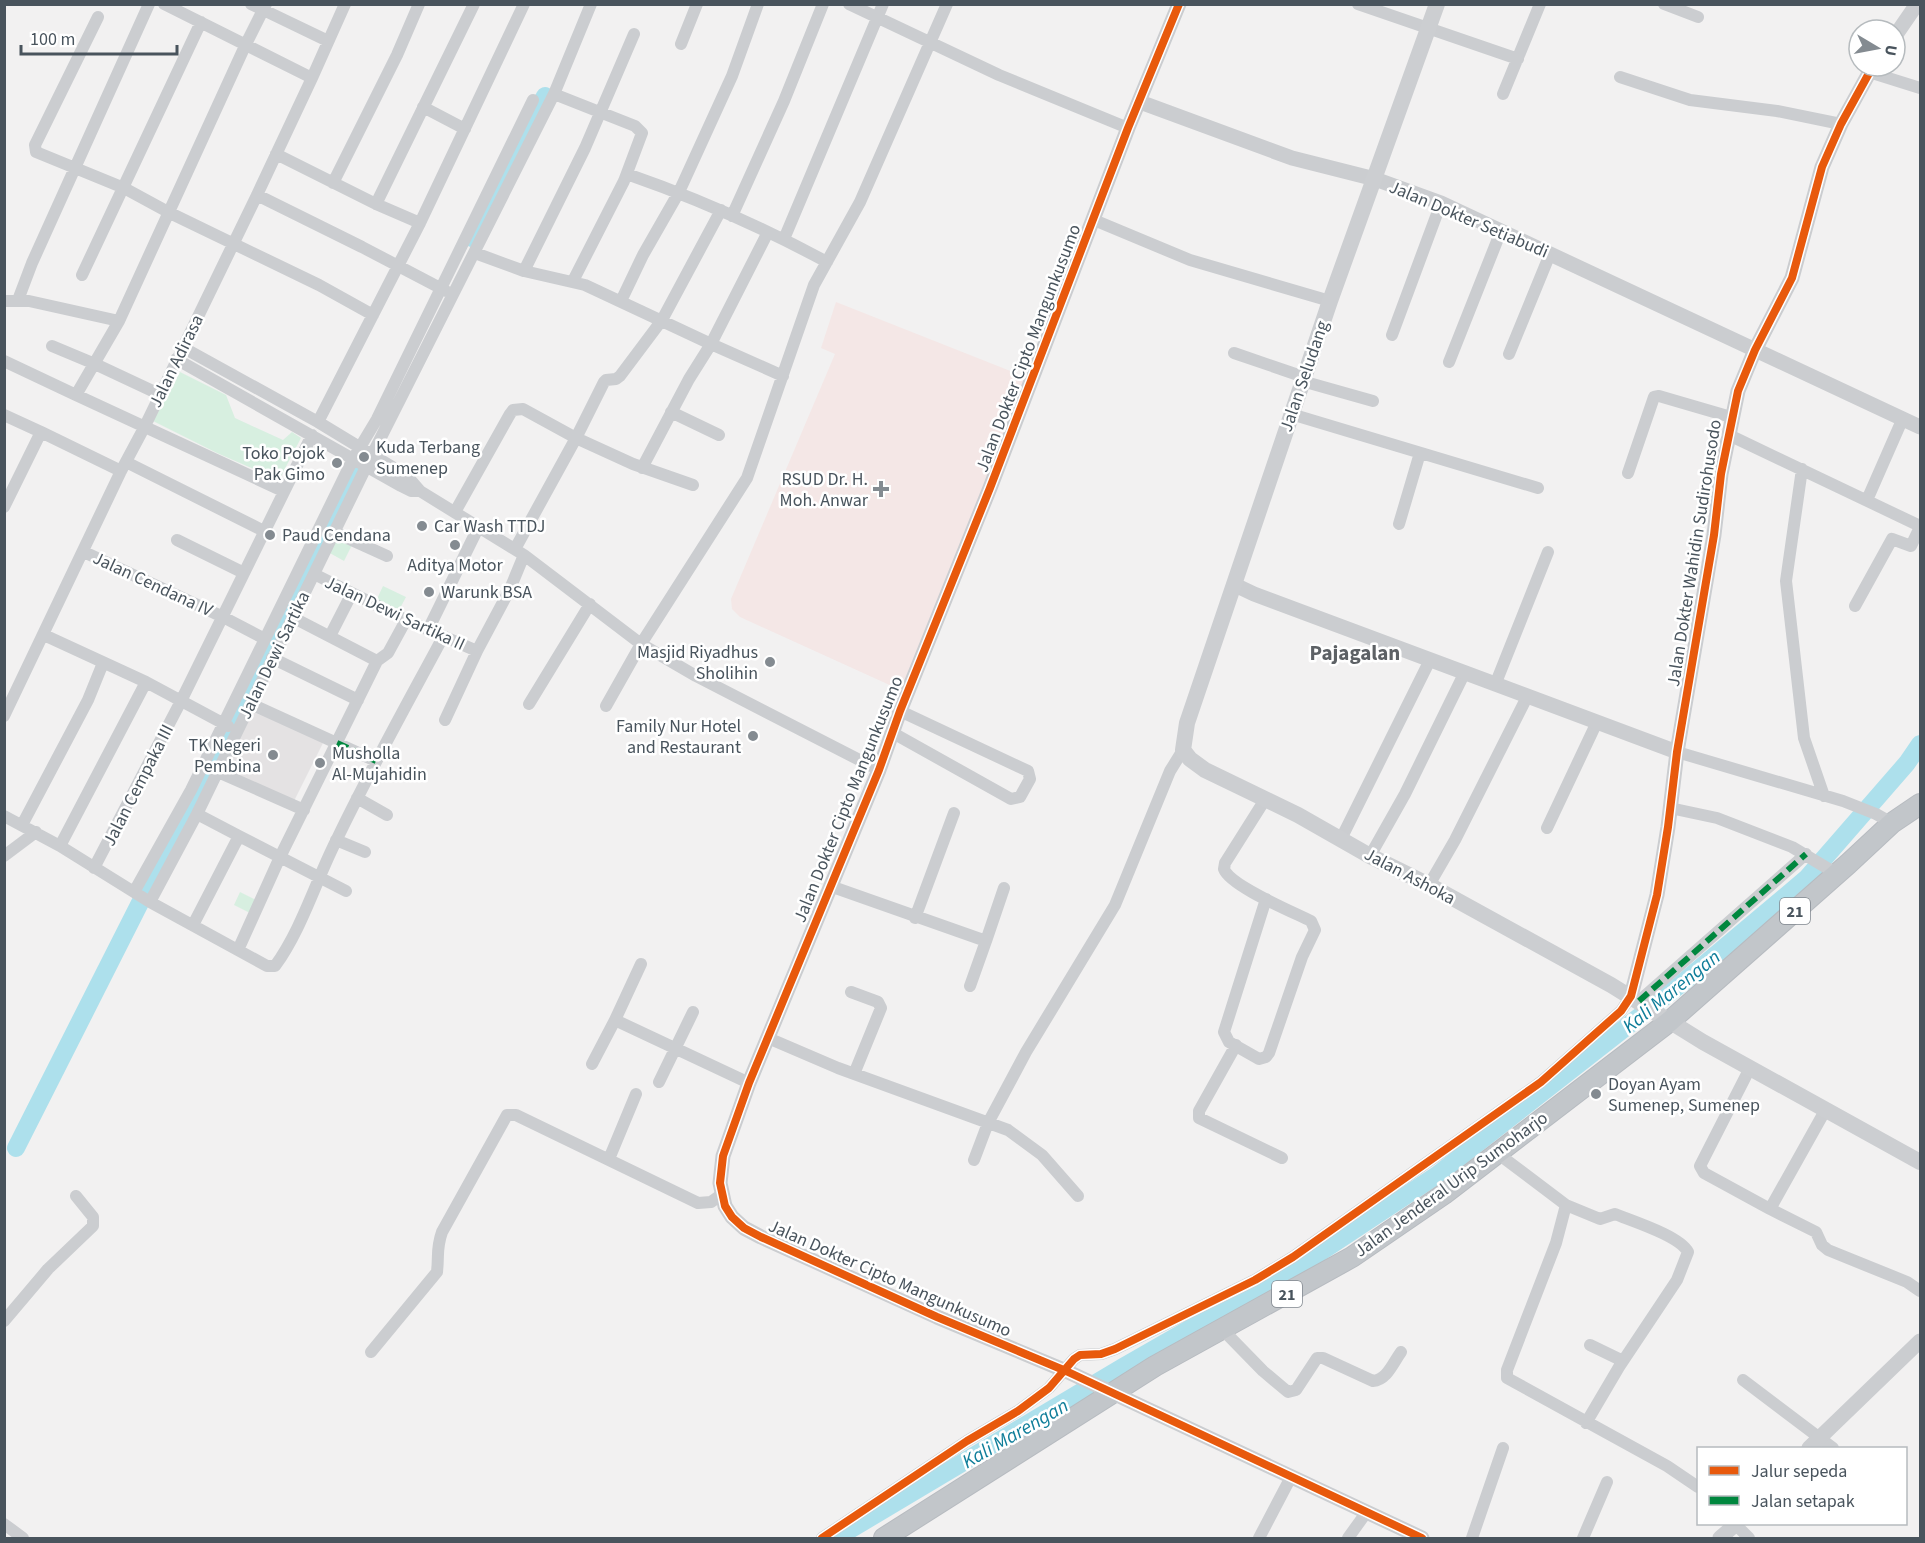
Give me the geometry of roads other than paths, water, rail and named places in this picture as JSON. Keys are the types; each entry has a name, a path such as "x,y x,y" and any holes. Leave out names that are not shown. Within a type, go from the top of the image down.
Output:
{"highway":[{"name":"21","path":"1665,1017 1884,819 1920,804"},
{"name":"Jalan Jenderal Urip Sumoharjo","path":"885,1538 1105,1390 1352,1257 1444,1194 1665,1017"}],"main road":[{"name":"Jalan Seludang","path":"1183,750 1187,723 1291,414 1437,4"},
{"name":"Jalan Ashoka","path":"1183,750 1190,759 1206,770 1266,798 1370,856 1429,885 1635,999"},
{"path":"1635,999 1703,1042 1826,1110 1918,1156"}],"street":[{"path":"18,300 32,263 76,170 148,4"},
{"path":"164,4 312,78"},
{"path":"251,4 265,7 328,41"},
{"path":"333,183 397,55 419,4"},
{"path":"376,204 474,4"},
{"path":"318,422 420,223 524,4"},
{"path":"143,897 190,790 353,459 361,448 424,324 475,253 554,94 591,4"},
{"path":"681,44 697,4"},
{"path":"621,302 643,255 679,192 732,76 758,4"},
{"path":"445,720 477,651 510,590 520,552 604,382 620,376 662,320 727,213 784,101 823,4"},
{"path":"849,4 999,75 1128,128"},
{"path":"784,238 883,4"},
{"path":"606,706 641,644 747,478 814,285 860,202 946,4"},
{"name":"Jalan Dokter Cipto Mangunkusumo","path":"1179,4 1128,128 879,770 749,1083 723,1156 721,1195 732,1217 744,1228 761,1237 937,1317 1069,1372 1422,1539"},
{"path":"1358,4 1518,59"},
{"path":"1503,94 1540,4"},
{"path":"1907,19 1917,4"},
{"name":"Jalan Adirasa","path":"4,716 276,154 343,5"},
{"path":"1666,5 1698,17"},
{"path":"76,395 118,321 170,213 245,45 265,7"},
{"path":"98,17 34,149 39,154 124,188 373,315"},
{"path":"82,275 201,22"},
{"path":"524,271 585,148 634,34"},
{"path":"1620,77 1690,100 1777,111 1841,124"},
{"name":"Jalan Dokter Wahidin Sudirohusodo","path":"1635,999 1657,895 1677,752 1714,535 1731,417 1738,391 1755,350 1792,278 1822,166 1841,124 1866,78"},
{"path":"1894,78 1920,88"},
{"path":"554,94 635,126 642,133 627,174 573,281"},
{"path":"446,291 533,100"},
{"name":"Jalan Dokter Setiabudi","path":"1140,102 1292,158 1374,179 1441,203 1920,427"},
{"path":"423,107 465,129"},
{"path":"276,154 376,204 420,223"},
{"path":"627,174 679,192 784,238 827,262"},
{"path":"256,195 446,291"},
{"path":"1392,335 1441,203"},
{"path":"1094,220 1190,260 1330,301"},
{"path":"1449,362 1501,231"},
{"path":"642,468 671,411 711,344 768,232"},
{"path":"475,253 524,271 573,281 783,376"},
{"path":"1509,354 1550,254"},
{"name":"Jalan Dewi Sartika","path":"143,897 197,814 218,772 369,461 446,291"},
{"path":"4,301 18,300 118,321"},
{"path":"52,346 159,394"},
{"path":"182,347 361,448 369,461 401,486 411,491 420,491 520,552 641,644 696,676 879,770"},
{"path":"1234,353 1303,379 1373,401"},
{"path":"176,359 353,459 369,461"},
{"path":"4,361 284,491"},
{"path":"1628,473 1654,397 1659,396 1731,417"},
{"path":"455,512 513,410 523,410 576,438 642,468 693,485"},
{"path":"671,411 719,435"},
{"path":"1291,414 1538,488"},
{"path":"4,415 123,466 264,531"},
{"path":"1867,500 1903,418"},
{"path":"4,507 41,432"},
{"name":"Jalan Cempaka III","path":"94,868 181,701 312,435"},
{"path":"1729,435 1920,526 1911,546 1892,539 1855,606"},
{"path":"1399,524 1420,453"},
{"path":"1802,469 1786,581 1804,738 1824,796"},
{"path":"428,630 478,528"},
{"path":"334,532 387,556"},
{"path":"177,540 244,573"},
{"name":"Jalan Cendana IV","path":"84,552 265,639"},
{"path":"1495,685 1548,552"},
{"name":"Jalan Dewi Sartika II","path":"314,574 406,620 477,651"},
{"path":"1235,585 1464,674 1677,752 1860,807 1884,819"},
{"path":"330,636 352,593"},
{"path":"530,704 590,604"},
{"path":"292,617 377,661"},
{"path":"238,950 280,857 377,661 388,653 406,620"},
{"path":"44,635 146,682 237,731"},
{"path":"4,816 36,832 143,897 238,950 267,966 275,966 303,915 319,876 357,798 443,637"},
{"path":"272,658 358,700"},
{"path":"1341,839 1430,660"},
{"path":"22,825 88,700 103,663"},
{"path":"1370,856 1406,794 1464,674"},
{"path":"60,846 146,682"},
{"path":"1429,885 1455,840 1527,697"},
{"path":"251,704 376,761"},
{"path":"893,733 1011,799 1020,797 1030,779 1028,771 900,711"},
{"path":"1548,828 1597,722"},
{"path":"974,1160 988,1124 1026,1052 1115,904 1170,771 1183,750"},
{"path":"218,772 304,810"},
{"path":"357,798 387,815"},
{"path":"1266,798 1224,869 1229,878 1311,921 1314,925 1314,936 1302,957 1269,1053 1259,1059 1236,1046 1224,1032 1266,899"},
{"path":"1670,808 1717,818 1806,854 1831,869"},
{"path":"915,918 954,813"},
{"path":"197,814 346,891"},
{"path":"4,856 36,832"},
{"path":"193,925 239,836"},
{"path":"336,840 366,852"},
{"path":"822,1539 967,1441 1018,1411 1049,1389 1069,1372 1074,1359 1080,1355 1101,1354 1115,1349 1255,1280 1293,1257 1541,1082 1806,854"},
{"path":"830,886 915,918 986,941"},
{"path":"970,986 1004,888"},
{"path":"592,1064 642,964"},
{"path":"851,992 878,1002 881,1008 854,1074"},
{"path":"659,1082 693,1012"},
{"path":"615,1020 749,1083"},
{"path":"768,1038 854,1074 1008,1130 1042,1155 1078,1196"},
{"path":"1236,1046 1199,1112 1200,1118 1282,1158"},
{"path":"1750,1068 1700,1166 1704,1173 1814,1231 1818,1234 1822,1245 1828,1250 1906,1282 1920,1291"},
{"path":"609,1159 636,1094"},
{"path":"1770,1209 1826,1110"},
{"path":"371,1352 437,1272 439,1259 436,1247 442,1232 507,1115 516,1115 698,1203 711,1202 721,1195"},
{"path":"1497,1153 1566,1205 1600,1219 1615,1214 1664,1235 1685,1247 1688,1252 1677,1280 1623,1361 1587,1423"},
{"path":"4,1322 48,1269 93,1226 93,1217 76,1196"},
{"path":"1566,1205 1556,1243 1506,1374 1507,1378 1667,1466 1697,1486"},
{"path":"1222,1329 1263,1371 1288,1392 1296,1390 1317,1358 1323,1358 1373,1381 1378,1381 1384,1377 1401,1352"},
{"path":"1743,1380 1814,1443 1920,1341"},
{"path":"1590,1345 1623,1361"},
{"path":"1472,1539 1503,1448"},
{"path":"1259,1539 1291,1477"},
{"path":"1583,1539 1607,1482"},
{"path":"1348,1539 1366,1513"},
{"path":"4,1524 23,1539"},
{"path":"1720,1539 1734,1525"},
{"path":"1736,1525 1749,1539"}],"waterway":[{"path":"472,238 545,96"},
{"path":"16,1148 227,737 357,468"},
{"name":"Kali Marengan","path":"836,1538 1123,1367 1301,1265 1437,1175 1681,984 1807,878 1907,763 1920,744"}],"place":[{"name":"Kuda Terbang Sumenep","path":"364,457"},
{"name":"Toko Pojok Pak Gimo","path":"337,463"},
{"name":"RSUD Dr. H. Moh. Anwar","path":"881,489"},
{"name":"Car Wash TTDJ","path":"422,526"},
{"name":"Paud Cendana","path":"270,535"},
{"name":"Aditya Motor","path":"455,545"},
{"name":"Warunk BSA","path":"429,592"},
{"name":"Masjid Riyadhus Sholihin","path":"770,662"},
{"name":"Family Nur Hotel and Restaurant","path":"753,736"},
{"name":"TK Negeri Pembina","path":"273,755"},
{"name":"Musholla Al-Mujahidin","path":"320,763"},
{"name":"Doyan Ayam Sumenep, Sumenep","path":"1596,1094"}],"district":[{"name":"Pajagalan","path":"1355,653"}]}
